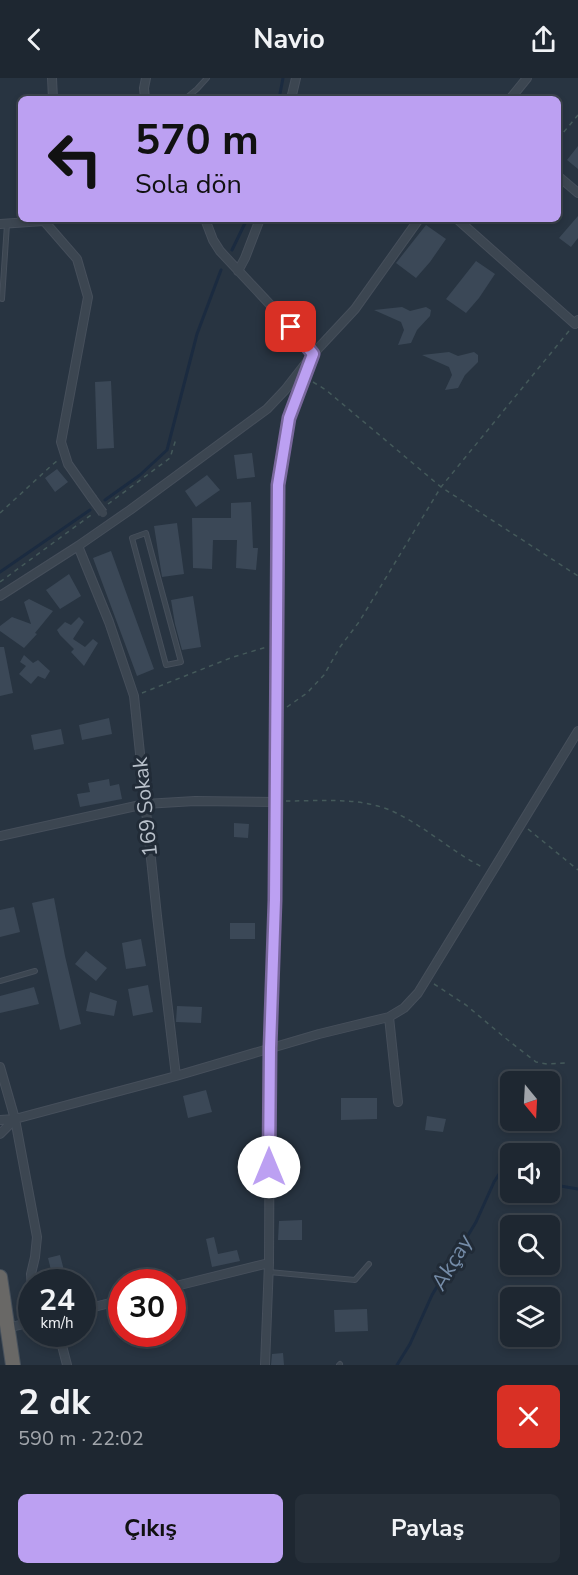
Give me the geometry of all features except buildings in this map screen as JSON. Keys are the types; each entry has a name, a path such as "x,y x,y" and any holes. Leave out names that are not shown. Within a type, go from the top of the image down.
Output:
{"highway":[{"path":"0,1277 13,1365"}],"street":[{"path":"52,78 53,96"},
{"path":"145,96 146,78"},
{"path":"292,96 296,78"},
{"path":"512,96 527,78"},
{"path":"561,179 578,193"},
{"path":"3,224 24,222"},
{"path":"47,222 77,259 88,297 61,442 68,464 110,524"},
{"path":"206,222 220,251 313,354"},
{"path":"238,271 259,222"},
{"path":"0,596 110,524 267,409 313,354 355,309 416,222"},
{"path":"460,222 577,323"},
{"path":"265,1365 269,1267 270,1048 275,900 278,485 289,418 313,354"},
{"name":"169 Sokak","path":"78,546 109,622 134,696 176,1076"},
{"path":"0,1120 15,1119 389,1017 404,1008 418,993 578,730"},
{"path":"0,836 145,804 195,801 276,802"},
{"path":"389,1017 398,1102"},
{"path":"0,1067 15,1119 37,1237 32,1269"},
{"path":"0,1134 15,1119"},
{"path":"186,1284 269,1267"},
{"path":"7,1328 18,1325"},
{"path":"62,1347 67,1365"}],"lane":[{"path":"189,96 207,78"},
{"path":"2,299 3,224"},
{"path":"146,533 181,662 166,664 132,538 146,533"},
{"path":"0,981 35,971"},
{"path":"269,1267 355,1280 369,1264"}],"path":[{"path":"561,135 578,115"},
{"path":"276,712 307,693 324,675 441,488 577,323"},
{"path":"304,377 326,390 441,488 578,576"},
{"path":"0,513 52,465 66,456"},
{"path":"134,696 233,657 277,644"},
{"path":"276,802 363,802 380,806 398,813 454,851 491,872"},
{"path":"520,825 531,830 578,870"},
{"path":"426,979 466,1005 537,1062 566,1063"}],"waterway":[{"path":"280,96 283,78"},
{"path":"232,250 246,222"},
{"path":"105,500 140,475 167,450 197,334 221,270"},
{"path":"0,572 90,510"},
{"name":"Akçay","path":"397,1365 410,1344 432,1295 476,1222 500,1173"},
{"name":"Akçay","path":"560,1186 578,1189"}],"route":[{"path":"269,1167 275,900 278,485 289,418 313,354 291,327"}]}
